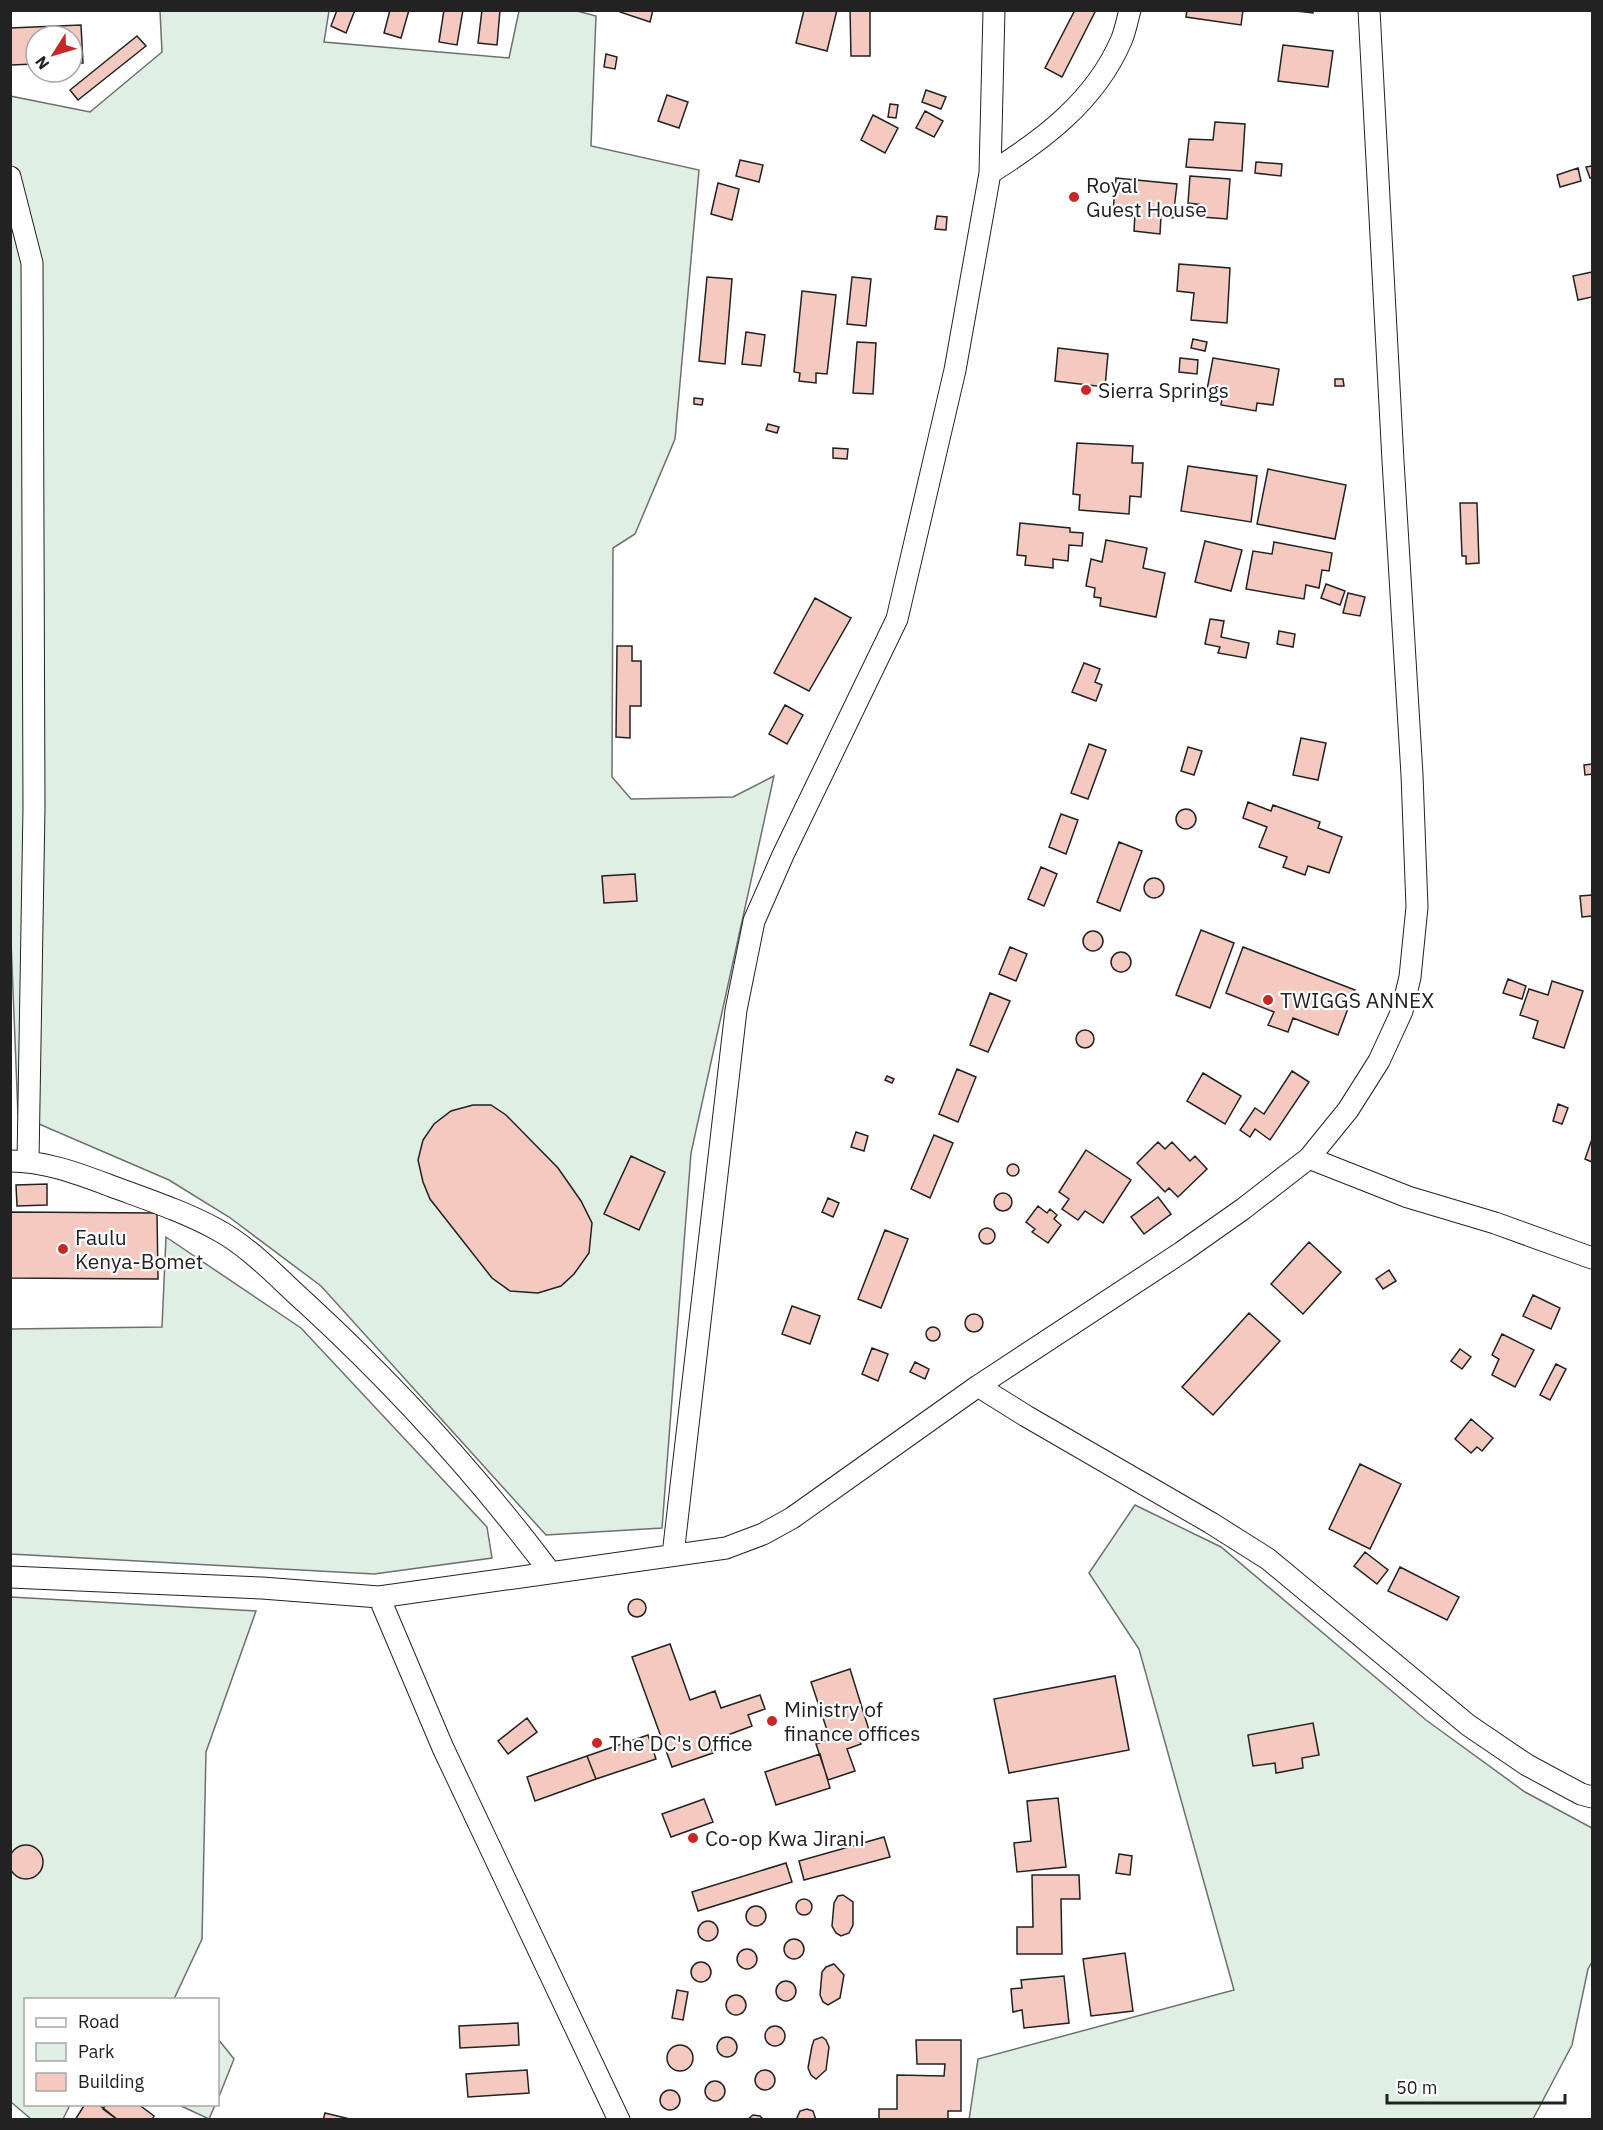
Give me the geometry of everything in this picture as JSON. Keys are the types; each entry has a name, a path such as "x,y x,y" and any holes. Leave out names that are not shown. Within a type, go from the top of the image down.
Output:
{"street":[{"path":"673,1555 736,1010 754,921 783,855 897,619 956,370 990,173 994,10"},
{"path":"990,173 1053,130 1076,108 1102,76 1121,41 1130,10"},
{"path":"10,1577 262,1588 379,1597 726,1548 763,1534 792,1518 978,1386 1182,1252 1309,1158 1348,1110 1379,1061 1402,1011 1410,976 1417,907 1413,775 1392,449 1369,10"},
{"path":"10,177 32,262 34,807 19,1161 80,1174 168,1207 217,1229 251,1253 353,1346 442,1439 520,1532 550,1572"},
{"path":"1309,1158 1408,1197 1495,1223 1593,1258"},
{"path":"978,1386 1211,1522 1268,1559 1468,1725 1527,1765 1581,1794 1593,1797"},
{"path":"379,1597 442,1748 618,2120"}],"green space":[{"path":"160,11 329,11 324,42 509,58 519,11 577,11 596,16 591,146 699,170 675,439 635,534 613,548 612,777 631,799 733,797 774,776 691,1153 662,1528 546,1535 321,1286 229,1217 169,1180 18,1115 10,915 10,96 90,112 162,52"},
{"path":"166,1237 301,1328 487,1527 492,1558 374,1574 11,1554 11,1329 162,1327"},
{"path":"1135,1505 1221,1547 1426,1720 1525,1792 1592,1828 1592,1962 1588,1969 1572,2045 1533,2119 969,2120 978,2059 1234,1990 1139,1649 1089,1573"},
{"path":"11,1597 256,1611 206,1752 202,1939 174,1998 24,1998 24,2106 70,2106 63,2119 31,2119 11,2102"},
{"path":"219,2040 234,2059 219,2096"},
{"path":"181,2106 215,2106 209,2119"}],"building":[{"path":"337,10 355,10 346,33 331,26"},
{"path":"390,10 409,10 401,38 384,33"},
{"path":"444,10 463,10 457,45 439,42"},
{"path":"482,10 500,10 497,45 478,43"},
{"path":"620,10 653,10 650,22 620,12"},
{"path":"804,10 837,10 827,51 796,43"},
{"path":"850,10 870,10 870,56 851,56"},
{"path":"1075,10 1096,10 1062,77 1045,68"},
{"path":"1187,10 1243,10 1241,25 1186,17"},
{"path":"1287,10 1313,10 1313,13"},
{"path":"24,27 24,64 10,65 10,28"},
{"path":"137,36 146,46 78,100 70,90 77,84 84,84 84,79"},
{"path":"1283,45 1333,51 1328,87 1278,81"},
{"path":"606,54 617,57 615,69 604,67"},
{"path":"926,90 946,97 941,109 922,102"},
{"path":"667,95 688,102 679,128 658,121"},
{"path":"890,104 898,105 896,118 888,117"},
{"path":"925,111 943,121 934,137 916,128"},
{"path":"873,115 898,128 885,153 861,140"},
{"path":"1215,122 1245,124 1242,171 1186,167 1189,139 1213,140"},
{"path":"740,160 763,165 759,182 736,176"},
{"path":"1256,162 1282,164 1281,176 1255,173"},
{"path":"1592,166 1592,178 1590,178 1586,167"},
{"path":"1578,168 1581,181 1560,187 1557,175"},
{"path":"1190,176 1230,179 1227,219 1202,217 1203,205 1188,203"},
{"path":"1116,178 1177,184 1173,218 1161,216 1160,234 1134,231 1135,214 1113,211"},
{"path":"718,183 739,189 732,220 711,214"},
{"path":"937,216 947,217 946,230 935,229"},
{"path":"1179,264 1230,268 1227,323 1191,320 1194,293 1177,291"},
{"path":"1592,272 1592,297 1578,300 1573,276"},
{"path":"707,277 732,279 725,364 699,361"},
{"path":"852,277 871,279 866,326 847,324"},
{"path":"802,291 836,295 827,374 816,373 816,383 799,381 800,373 794,372"},
{"path":"746,332 765,335 761,366 742,364"},
{"path":"1193,339 1207,342 1205,351 1191,348"},
{"path":"857,342 876,343 873,394 853,393"},
{"path":"1058,348 1108,354 1105,387 1055,381"},
{"path":"1180,358 1198,360 1197,374 1179,372"},
{"path":"1213,358 1279,369 1273,405 1257,403 1256,411 1221,405 1222,397 1206,395"},
{"path":"1335,379 1343,379 1344,386 1335,386"},
{"path":"694,398 703,399 702,405 694,404"},
{"path":"768,424 779,427 777,433 766,430"},
{"path":"1077,443 1133,446 1132,463 1143,463 1141,497 1130,496 1129,514 1079,510 1080,495 1073,494"},
{"path":"833,448 848,449 847,459 833,458"},
{"path":"1188,466 1257,476 1251,522 1181,511"},
{"path":"1268,469 1346,485 1335,539 1257,524"},
{"path":"1460,503 1477,503 1479,563 1466,564 1466,556 1462,556"},
{"path":"1020,523 1070,528 1070,532 1083,533 1082,546 1069,545 1068,561 1053,559 1053,568 1025,565 1026,556 1017,555"},
{"path":"1106,540 1147,548 1143,568 1165,573 1156,617 1100,606 1101,598 1094,597 1095,588 1086,586 1091,559 1102,562"},
{"path":"1205,541 1242,550 1231,591 1195,582"},
{"path":"1274,542 1332,553 1329,571 1322,570 1319,588 1306,585 1304,599 1246,589 1253,551 1272,554"},
{"path":"1326,584 1345,591 1340,605 1321,598"},
{"path":"1348,593 1365,597 1360,616 1343,613"},
{"path":"815,598 851,618 809,691 774,673"},
{"path":"1210,619 1224,621 1221,637 1249,643 1246,658 1218,653 1220,647 1205,644"},
{"path":"1279,631 1295,634 1293,647 1277,644"},
{"path":"617,646 632,646 632,661 641,661 641,706 630,706 630,738 616,737"},
{"path":"1084,663 1100,669 1095,682 1102,685 1096,701 1072,692"},
{"path":"785,705 803,715 787,744 769,734"},
{"path":"1301,738 1326,743 1318,780 1293,775"},
{"path":"1089,744 1106,750 1088,799 1071,793"},
{"path":"1188,747 1202,751 1194,775 1181,771"},
{"path":"1592,764 1592,774 1585,775 1584,765"},
{"path":"1248,802 1271,811 1273,805 1320,822 1318,828 1342,837 1329,873 1308,866 1305,875 1283,867 1287,857 1259,847 1267,827 1243,818"},
{"path":"1186,809 1193,812 1196,819 1193,826 1186,829 1179,826 1176,819 1179,812"},
{"path":"1061,814 1078,820 1066,854 1049,847"},
{"path":"1119,842 1142,851 1120,911 1097,902"},
{"path":"1041,867 1057,874 1044,906 1028,899"},
{"path":"635,874 637,901 604,903 602,876"},
{"path":"1154,878 1161,881 1164,888 1161,895 1154,898 1147,895 1144,888 1147,881"},
{"path":"1592,895 1592,916 1582,917 1580,896"},
{"path":"1201,930 1234,943 1210,1008 1176,995"},
{"path":"1093,931 1100,934 1103,941 1100,948 1093,951 1086,948 1083,941 1086,934"},
{"path":"1010,947 1027,954 1016,981 999,974"},
{"path":"1243,947 1355,990 1338,1035 1293,1018 1288,1032 1268,1025 1274,1012 1226,993"},
{"path":"1121,952 1128,955 1131,962 1128,969 1121,972 1114,969 1111,962 1114,955"},
{"path":"1508,979 1526,986 1522,999 1503,993"},
{"path":"1552,981 1583,991 1564,1048 1533,1038 1538,1021 1520,1015 1529,989 1548,995"},
{"path":"990,993 1010,1001 988,1052 970,1045"},
{"path":"1085,1030 1091,1033 1094,1039 1091,1045 1085,1048 1079,1045 1076,1039 1079,1033"},
{"path":"957,1069 976,1077 958,1122 939,1114"},
{"path":"1292,1071 1309,1082 1270,1140 1255,1129 1250,1137 1240,1130 1255,1108 1264,1114"},
{"path":"1203,1073 1241,1096 1225,1124 1187,1101"},
{"path":"887,1076 894,1079 892,1083 885,1080"},
{"path":"1558,1104 1568,1108 1562,1124 1553,1121"},
{"path":"473,1105 491,1105 506,1115 558,1168 581,1201 592,1223 589,1253 574,1274 561,1286 538,1293 510,1291 492,1278 430,1199 418,1160 423,1140 434,1124 451,1111"},
{"path":"856,1132 868,1136 864,1151 851,1147"},
{"path":"934,1135 953,1143 930,1198 911,1189"},
{"path":"1592,1139 1592,1162 1585,1159"},
{"path":"1158,1142 1165,1149 1172,1142 1190,1161 1195,1156 1207,1169 1178,1197 1169,1188 1165,1192 1137,1163"},
{"path":"1086,1150 1131,1180 1103,1223 1085,1211 1078,1220 1062,1209 1069,1199 1059,1192"},
{"path":"631,1156 665,1172 639,1230 604,1214"},
{"path":"1013,1164 1019,1170 1013,1176 1007,1170"},
{"path":"47,1184 47,1205 17,1206 16,1185"},
{"path":"1003,1193 1009,1196 1012,1202 1009,1208 1003,1211 997,1208 994,1202 997,1196"},
{"path":"1158,1197 1171,1214 1144,1234 1131,1217"},
{"path":"828,1198 839,1203 833,1217 822,1212"},
{"path":"1038,1206 1047,1213 1050,1209 1057,1215 1054,1219 1061,1225 1048,1243 1032,1232 1035,1229 1026,1222"},
{"path":"10,1212 157,1213 158,1279 10,1278"},
{"path":"987,1228 993,1230 995,1236 993,1242 987,1244 981,1242 979,1236 981,1230"},
{"path":"885,1230 908,1239 881,1308 858,1299"},
{"path":"1309,1242 1341,1272 1303,1314 1271,1284"},
{"path":"1389,1270 1396,1281 1383,1289 1376,1279"},
{"path":"1533,1295 1560,1308 1551,1329 1523,1316"},
{"path":"792,1306 820,1316 810,1344 782,1334"},
{"path":"1249,1313 1280,1341 1213,1415 1182,1387"},
{"path":"974,1314 980,1317 983,1323 980,1329 974,1332 968,1329 965,1323 968,1317"},
{"path":"933,1327 938,1329 940,1334 938,1339 933,1341 928,1339 926,1334 928,1329"},
{"path":"1502,1334 1534,1350 1515,1387 1492,1375 1499,1359 1492,1355"},
{"path":"872,1348 888,1354 878,1381 862,1374"},
{"path":"1460,1349 1471,1357 1462,1369 1451,1361"},
{"path":"915,1362 929,1369 925,1379 910,1372"},
{"path":"1556,1364 1566,1369 1550,1400 1540,1395"},
{"path":"1471,1419 1493,1438 1482,1451 1477,1447 1471,1453 1455,1439"},
{"path":"1360,1464 1401,1484 1370,1549 1329,1529"},
{"path":"1365,1552 1388,1570 1377,1584 1354,1566"},
{"path":"1400,1567 1459,1597 1447,1620 1388,1591"},
{"path":"637,1599 643,1602 646,1608 643,1614 637,1617 631,1614 628,1608 631,1602"},
{"path":"670,1644 690,1700 715,1691 721,1708 760,1695 765,1709 748,1715 752,1726 709,1742 713,1753 672,1767 632,1657"},
{"path":"850,1669 869,1730 858,1734 861,1744 847,1749 855,1771 828,1780 816,1744 830,1739 811,1682"},
{"path":"1115,1676 1129,1750 1009,1773 994,1699"},
{"path":"527,1718 537,1732 508,1754 498,1741"},
{"path":"1313,1723 1319,1755 1302,1758 1303,1768 1276,1773 1275,1763 1253,1766 1248,1735"},
{"path":"648,1735 656,1759 596,1779 587,1756"},
{"path":"820,1754 830,1788 776,1805 765,1772"},
{"path":"587,1756 596,1779 535,1801 527,1777"},
{"path":"1058,1798 1066,1867 1017,1872 1014,1843 1031,1841 1027,1801"},
{"path":"704,1799 713,1822 671,1837 662,1814"},
{"path":"884,1837 890,1857 804,1880 799,1861"},
{"path":"26,1845 38,1850 43,1862 38,1874 26,1879 14,1874 9,1862 14,1850"},
{"path":"1119,1854 1132,1856 1130,1875 1116,1873"},
{"path":"786,1863 792,1882 698,1911 692,1892"},
{"path":"1032,1875 1079,1875 1080,1899 1061,1899 1062,1954 1017,1954 1017,1927 1033,1927"},
{"path":"843,1895 853,1902 853,1925 849,1933 841,1936 832,1926 834,1903 838,1896"},
{"path":"801,1899 807,1899 812,1907 810,1913 801,1915 796,1910 796,1904"},
{"path":"756,1906 763,1909 766,1916 763,1923 756,1926 749,1923 746,1916 749,1909"},
{"path":"708,1921 715,1924 718,1931 715,1938 708,1941 701,1938 698,1931 701,1924"},
{"path":"790,1939 798,1939 804,1945 804,1953 798,1959 790,1959 784,1953 784,1945"},
{"path":"747,1949 754,1952 757,1959 754,1966 747,1969 740,1966 737,1959 740,1952"},
{"path":"1125,1953 1133,2011 1091,2016 1083,1959"},
{"path":"697,1962 705,1962 711,1968 711,1976 705,1982 697,1982 691,1976 691,1968"},
{"path":"834,1964 844,1975 840,1998 828,2005 823,2002 820,1995 822,1972 826,1967"},
{"path":"1064,1976 1069,2023 1024,2028 1022,2010 1013,2012 1011,1989 1022,1988 1021,1980"},
{"path":"786,1981 793,1984 796,1991 793,1998 786,2001 779,1998 776,1991 779,1984"},
{"path":"677,1990 688,1992 683,2020 672,2018"},
{"path":"736,1995 743,1998 746,2005 743,2012 736,2015 729,2012 726,2005 729,1998"},
{"path":"518,2023 519,2045 460,2048 459,2026"},
{"path":"775,2026 782,2029 785,2036 782,2043 775,2046 768,2043 765,2036 768,2029"},
{"path":"727,2037 734,2040 737,2047 734,2054 727,2057 720,2054 717,2047 720,2040"},
{"path":"822,2037 829,2047 826,2070 816,2079 808,2068 814,2040"},
{"path":"916,2040 961,2040 961,2111 948,2111 948,2120 879,2120 879,2109 897,2109 897,2075 944,2076 945,2064 917,2064"},
{"path":"680,2045 689,2049 693,2058 689,2067 680,2071 671,2067 667,2058 671,2049"},
{"path":"527,2070 529,2093 468,2097 466,2074"},
{"path":"765,2070 772,2073 775,2080 772,2087 765,2090 758,2087 755,2080 758,2073"},
{"path":"715,2081 722,2084 725,2091 722,2098 715,2101 708,2098 705,2091 708,2084"},
{"path":"670,2090 677,2093 680,2100 677,2107 670,2110 663,2107 660,2100 663,2093"},
{"path":"84,2106 100,2106 118,2120 75,2120"},
{"path":"105,2106 141,2106 154,2116 152,2120 118,2120 103,2109"},
{"path":"807,2109 813,2111 816,2120 796,2120 800,2111"},
{"path":"325,2113 354,2120 323,2120"},
{"path":"753,2115 760,2116 764,2120 747,2120"}],"place":[{"name":"Royal Guest House","path":"1074,197"},
{"name":"Sierra Springs","path":"1086,390"},
{"name":"TWIGGS ANNEX","path":"1268,1000"},
{"name":"Faulu Kenya-Bomet","path":"63,1249"},
{"name":"Ministry of finance offices","path":"772,1721"},
{"name":"The DC's Office","path":"597,1743"},
{"name":"Co-op Kwa Jirani","path":"693,1838"}]}
